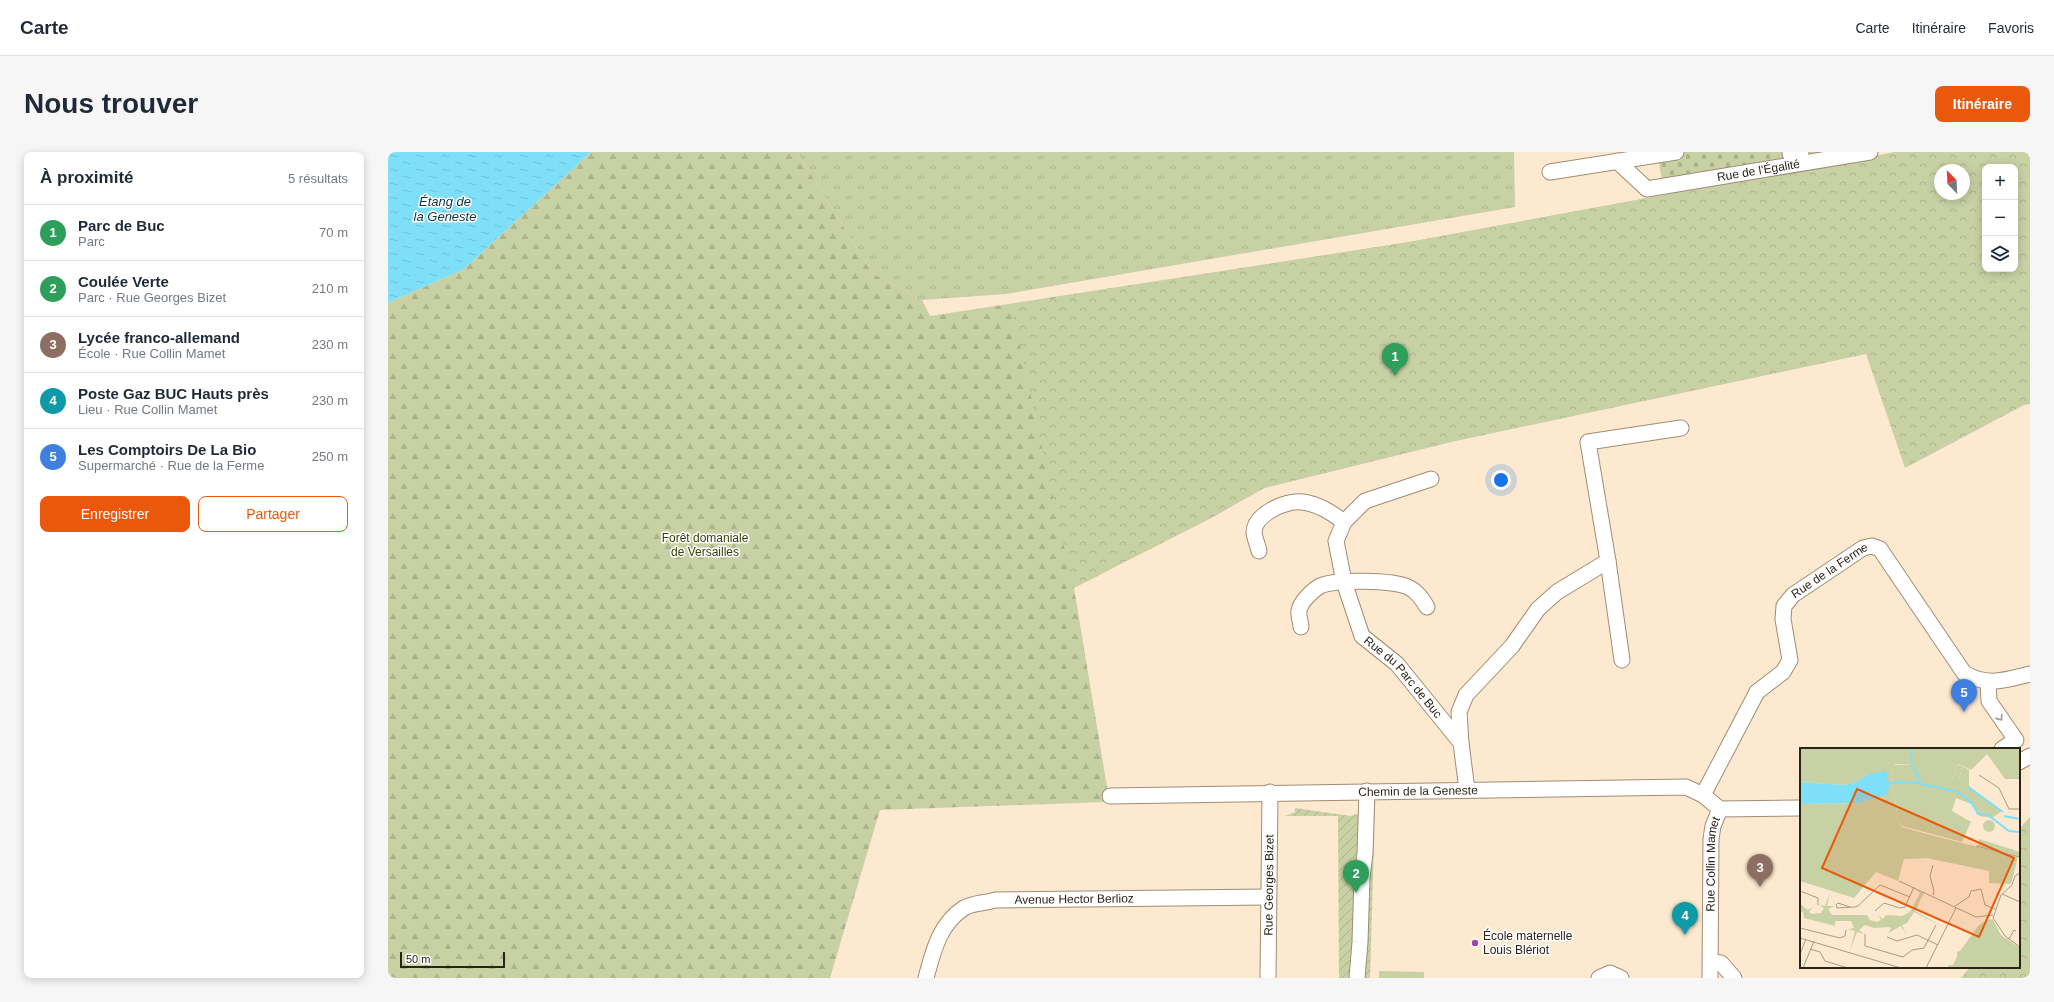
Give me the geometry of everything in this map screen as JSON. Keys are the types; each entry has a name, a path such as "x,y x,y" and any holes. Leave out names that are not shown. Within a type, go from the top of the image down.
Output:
{"street":[{"path":"1550,172 1600,158 1616,161 1676,152"},
{"name":"Rue de l'Égalité","path":"1616,161 1647,188 1870,152"},
{"path":"1622,660 1608,561 1588,442 1681,428"},
{"name":"Rue du Parc de Buc","path":"1431,479 1365,501 1344,522 1336,541 1344,582 1362,636 1397,664 1461,743"},
{"path":"1259,551 1254,532 1260,519 1278,506 1302,502 1327,510 1344,522"},
{"name":"Rue de la Ferme","path":"1704,795 1757,692 1783,672 1790,660 1783,619 1784,606 1792,595 1863,548 1872,546 1880,549 1964,673 1976,680 1988,682 2030,674"},
{"path":"1467,790 1459,712 1466,695 1512,646 1538,610 1557,592 1608,561"},
{"path":"1301,626 1298,611 1305,599 1321,586 1344,582 1386,582 1408,587 1419,595 1427,607"},
{"path":"1988,682 1989,701 2016,740 2004,748"},
{"path":"2020,761 2030,756"},
{"name":"Chemin de la Geneste","path":"1110,796 1270,792 1686,787 1704,795 1720,809"},
{"path":"1357,978 1362,878 1365,853 1367,791"},
{"name":"Rue Georges Bizet","path":"1268,978 1270,792"},
{"name":"Rue Collin Mamet","path":"1710,978 1711,839 1713,826 1720,809 1800,808"},
{"name":"Avenue Hector Berlioz","path":"926,978 934,950 943,928 965,908 995,900 1268,897"},
{"path":"1710,962 1721,963 1734,978"},
{"path":"1599,978 1610,973 1621,978"}],"green space":[{"name":"Forêt domaniale de Versailles","path":"591,152 797,152 872,273 922,300 930,316 1409,242 1896,152 2030,152 2018,164 1982,164 1982,261 1451,442 1264,488 1211,518 1074,588 1107,787 1105,802 880,810 830,978 388,978 388,303 464,269"},
{"path":"797,152 1514,152 1515,207 1006,294 922,300 872,273"},
{"path":"1657,152 1825,152 1662,181"},
{"path":"1896,152 2030,152 2030,404 2024,405 1905,468 1866,354 1451,442 1264,488 1211,518 1073,588 1011,305 1409,242"},
{"path":"1375,807 1370,978 1339,978 1338,816 1285,816 1295,812 1295,808 1351,816"},
{"path":"2030,817 2030,978 1961,978 1969,968 2020,968 2020,828"},
{"path":"1379,971 1424,972 1424,978 1379,978"}],"water":[{"name":"Étang de la Geneste","path":"388,152 591,152 464,269 388,303"}],"place":[{"name":"Parc de Buc","path":"1395,376"},
{"name":"Les Comptoirs De La Bio","path":"1964,712"},
{"name":"Lycée franco-allemand","path":"1760,887"},
{"name":"Coulée Verte","path":"1356,893"},
{"name":"Poste Gaz BUC Hauts près","path":"1685,935"},
{"name":"École maternelle Louis Blériot","path":"1475,943"}]}
